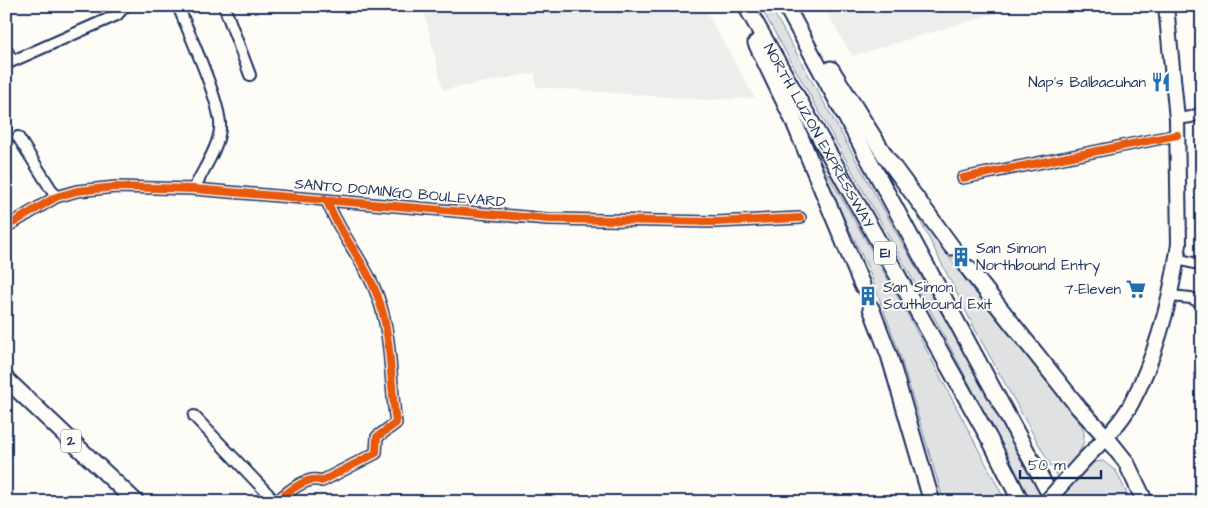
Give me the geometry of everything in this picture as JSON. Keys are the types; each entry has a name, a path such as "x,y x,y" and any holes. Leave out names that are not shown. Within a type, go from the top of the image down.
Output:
{"highway":[{"path":"736,6 794,122 862,285"},
{"name":"NORTH LUZON EXPRESSWAY","path":"746,6 990,440 1022,502"},
{"name":"E1","path":"786,6 1054,502"},
{"path":"796,24 816,45 886,157 952,247"},
{"path":"968,268 1079,408 1126,462 1145,502"},
{"path":"871,308 889,355 932,502"},
{"name":"2","path":"6,380 136,502"}],"main road":[{"path":"1046,502 1106,437 1130,405 1159,336 1170,296 1179,244 1177,135 1166,6"}],"street":[{"path":"6,49 9,62 117,15 126,6"},
{"path":"178,6 214,100 221,128 218,140 194,189"},
{"path":"224,6 250,75"},
{"path":"1176,120 1191,117 1202,112"},
{"path":"963,178 1177,135"},
{"path":"18,137 56,197"},
{"name":"SANTO DOMINGO BOULEVARD","path":"6,227 56,197 77,191 116,187 194,189 558,219 716,222 800,218"},
{"path":"194,416 274,502 307,481 315,478 322,481 376,453 376,437 396,423 390,384 390,340 374,285 344,237 327,201"},
{"path":"1177,259 1202,265"},
{"path":"1170,296 1191,298 1202,303"}],"shaded area":[{"path":"423,6 703,6 755,98 706,100 536,87 535,73 443,90"},
{"path":"760,6 770,6 981,384 1044,502 1032,502 936,321"},
{"path":"823,6 1020,6 852,56"},
{"path":"814,150 906,311 1006,502 944,502 898,349 868,268 818,164"},
{"path":"914,209 964,278 1082,426 1084,441 1078,454 1057,477 978,335"},
{"path":"1103,461 1116,471 1131,502 1070,502 1065,493 1094,462"}],"tunnel":[{"path":"952,247 968,268"},
{"path":"862,285 871,308"}],"cycle path":[{"path":"963,178 1177,135"},
{"path":"6,227 56,197 77,191 116,187 194,189 548,219 716,222 800,218"},
{"path":"276,502 304,482 310,480 322,481 376,453 377,437 396,423 387,335 379,301 368,274 337,223 327,201"}],"place":[{"name":"Nap's Balbacuhan","path":"1161,82"},
{"name":"San Simon Northbound Entry","path":"961,257"},
{"name":"7-Eleven","path":"1136,289"},
{"name":"San Simon Southbound Exit","path":"868,296"}]}
